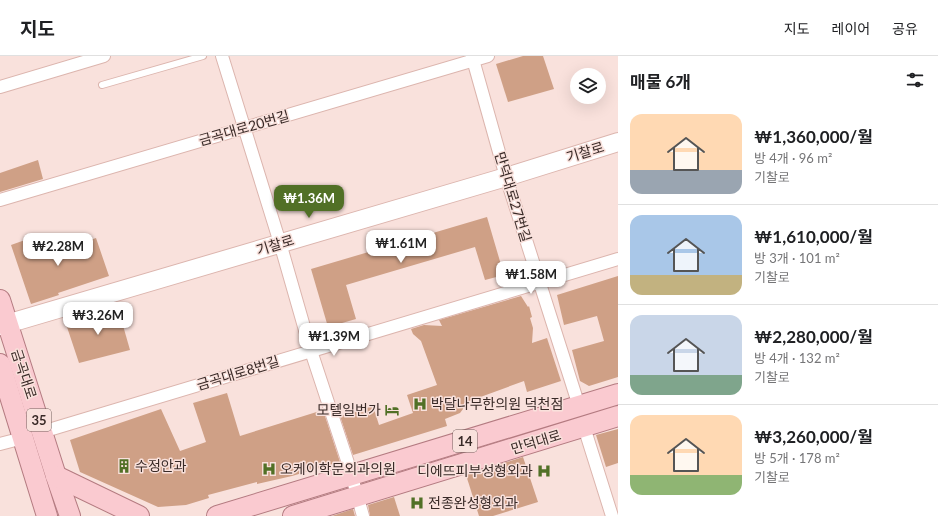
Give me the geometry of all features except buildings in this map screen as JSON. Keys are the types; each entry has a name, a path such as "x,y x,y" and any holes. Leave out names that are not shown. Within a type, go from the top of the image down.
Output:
{"main road":[{"name":"금곡대로","path":"0,300 4,326 70,516"},
{"name":"금곡대로","path":"0,364 23,438 43,512"},
{"name":"만덕대로","path":"217,516 618,394"},
{"name":"만덕대로","path":"293,516 618,416"},
{"path":"56,476 139,516"}],"street":[{"path":"0,87 104,56"},
{"path":"222,56 280,243 311,351 363,516"},
{"name":"금곡대로20번길","path":"0,200 244,128 472,58 488,56"},
{"name":"만덕대로27번길","path":"472,58 506,177 579,406"},
{"name":"기찰로","path":"4,326 506,177 618,142"},
{"name":"금곡대로8번길","path":"42,432 618,259"},
{"path":"584,427 612,516"},
{"path":"0,444 23,438"}],"lane":[{"path":"102,85 203,56"}],"place":[{"name":"박달나무한의원 덕천점","path":"420,404"},
{"name":"모텔일번가","path":"392,410"},
{"name":"수정안과","path":"124,466"},
{"name":"오케이학문외과의원","path":"269,469"},
{"name":"디에뜨피부성형외과","path":"544,471"},
{"name":"전종완성형외과","path":"417,503"}]}
